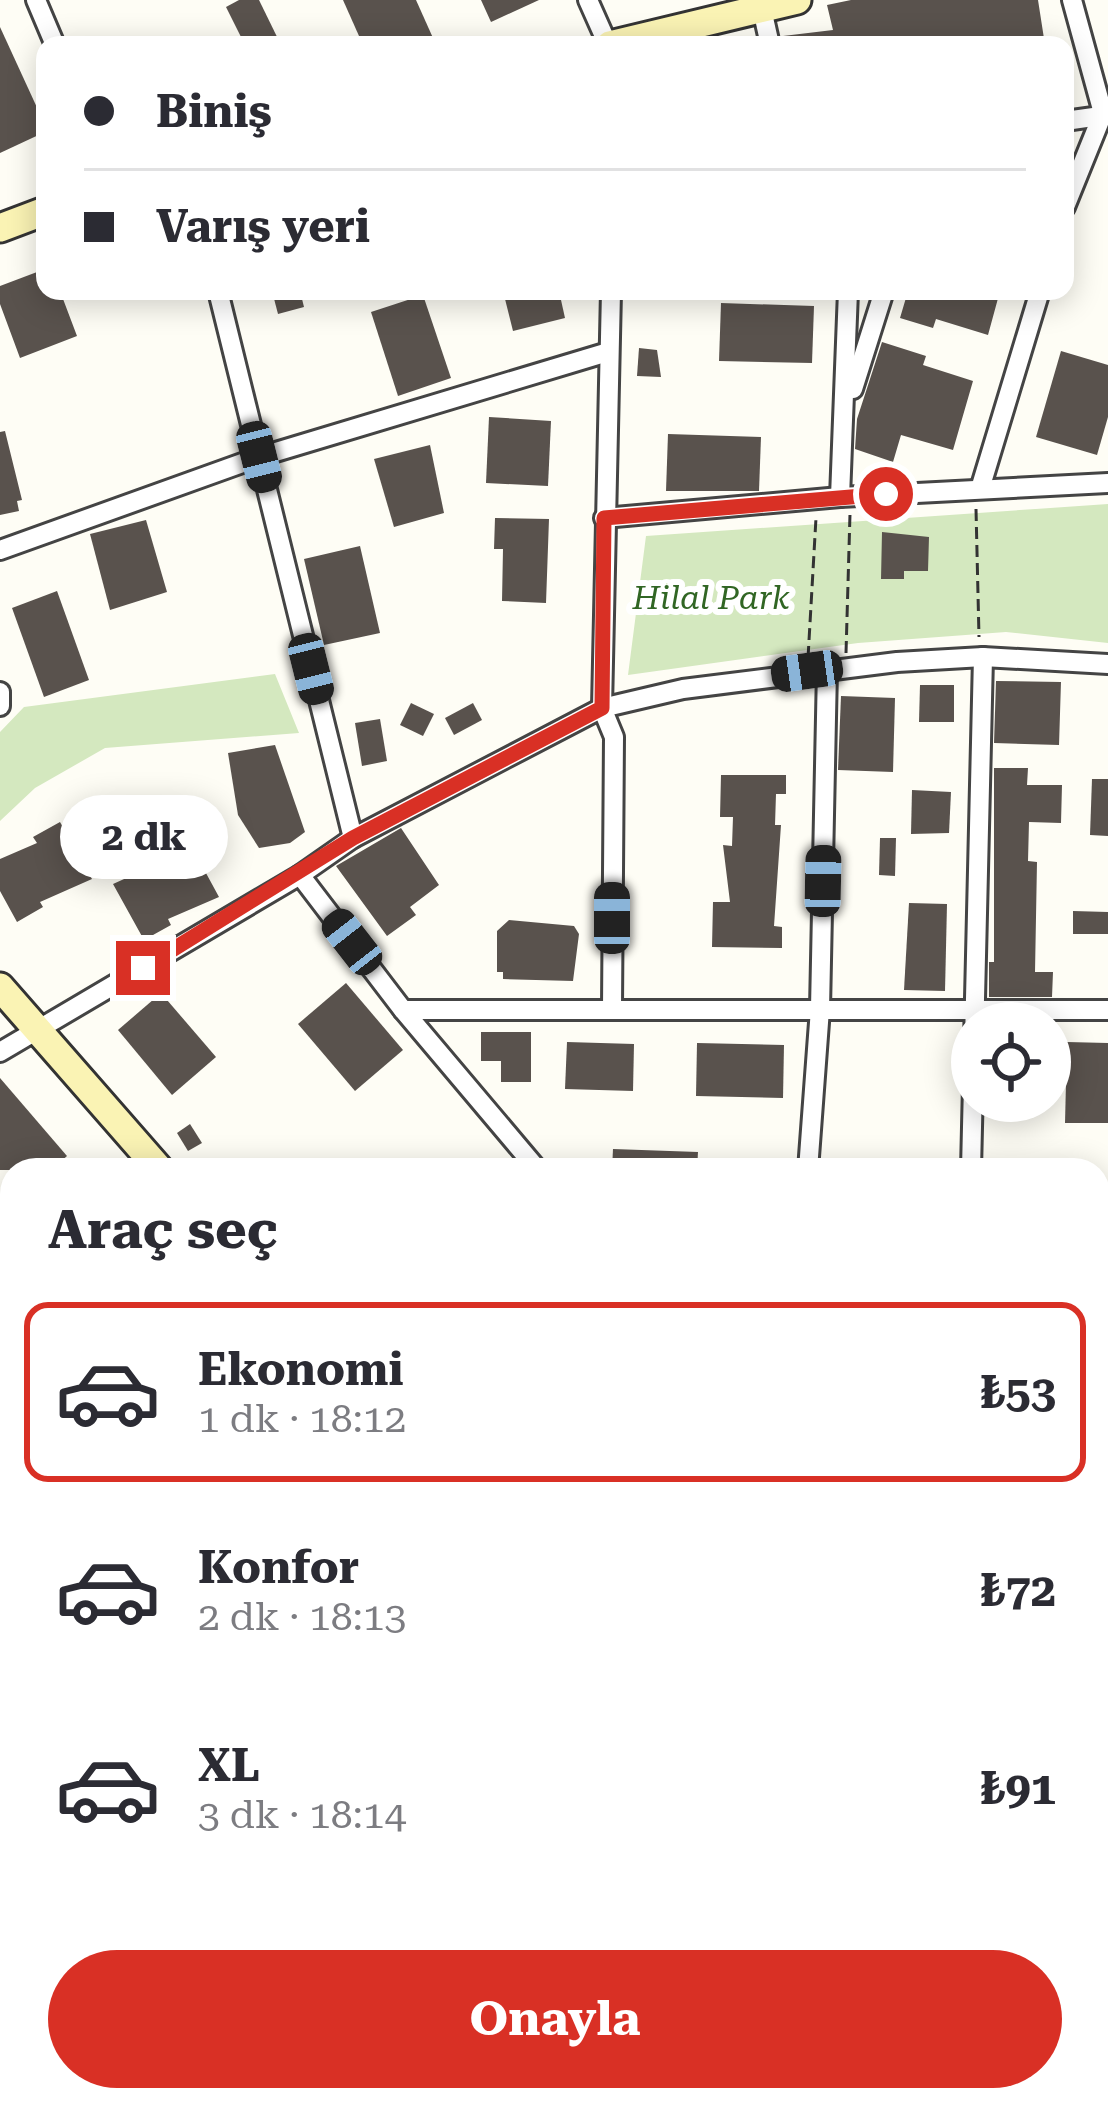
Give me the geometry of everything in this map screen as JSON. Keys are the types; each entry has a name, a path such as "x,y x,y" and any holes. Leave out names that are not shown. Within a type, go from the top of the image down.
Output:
{"main road":[{"path":"647,36 797,0"},
{"path":"0,228 36,214"},
{"path":"0,986 150,1158"}],"street":[{"path":"36,0 51,36"},
{"path":"588,0 605,36"},
{"path":"1072,0 1105,114 1074,165"},
{"path":"762,9 768,36"},
{"path":"1074,120 1105,114"},
{"path":"220,300 353,838"},
{"path":"611,300 602,708 614,737 611,1008"},
{"path":"840,497 848,300"},
{"path":"845,412 881,300"},
{"path":"980,489 1037,300"},
{"path":"0,550 259,457 608,352"},
{"path":"604,518 840,497 1108,483"},
{"path":"0,1052 300,875 353,838 602,708 683,689 826,669 983,657 1108,664"},
{"path":"972,1002 983,657"},
{"path":"809,1158 820,1009 826,669"},
{"path":"0,692 0,706"},
{"path":"300,875 403,1010 528,1158"},
{"path":"403,1010 951,1007"},
{"path":"1071,1009 1108,1010"},
{"path":"970,1158 971,1122"}],"path":[{"path":"980,489 974,520 983,657"},
{"path":"840,497 853,517 826,669 815,518 840,497"}],"green space":[{"name":"Hilal Park","path":"1108,504 1108,643 1006,632 858,643 628,675 646,536"},
{"path":"275,674 299,733 105,748 35,788 0,821 0,732 24,707"}],"building":[{"path":"239,0 259,0 277,36 240,36 226,7"},
{"path":"343,0 416,0 432,36 359,36"},
{"path":"481,0 539,0 491,22"},
{"path":"851,0 1038,0 1044,36 783,36 833,30 827,5"},
{"path":"0,27 36,105 36,136 0,153"},
{"path":"36,272 36,300 63,300 77,336 20,358 0,304 0,286"},
{"path":"274,300 302,300 304,307 278,314"},
{"path":"408,300 425,300 451,378 398,396 371,312"},
{"path":"505,300 561,300 565,318 513,331"},
{"path":"905,300 998,300 988,335 936,319 933,328 900,318"},
{"path":"721,303 814,306 812,363 719,361"},
{"path":"882,342 926,356 923,365 973,381 953,450 901,435 893,462 855,449 857,419"},
{"path":"639,348 657,350 661,377 637,376"},
{"path":"1061,351 1108,365 1108,417 1097,455 1036,437"},
{"path":"489,417 551,421 548,486 486,483"},
{"path":"5,431 22,500 17,501 19,511 0,515 0,432"},
{"path":"668,434 761,437 759,491 666,491"},
{"path":"430,445 444,513 394,527 374,459"},
{"path":"495,518 549,519 546,603 502,601 503,549 494,549"},
{"path":"146,520 167,592 110,610 90,534"},
{"path":"882,532 929,537 928,571 904,571 904,579 881,579"},
{"path":"360,546 380,633 324,645 304,559"},
{"path":"57,591 89,680 44,697 12,608"},
{"path":"996,681 1061,682 1059,745 994,743"},
{"path":"920,685 954,685 954,722 919,722"},
{"path":"841,696 895,698 893,772 838,770"},
{"path":"411,703 434,714 423,736 400,725"},
{"path":"473,703 482,720 454,735 445,718"},
{"path":"380,719 387,761 362,766 355,723"},
{"path":"275,745 305,832 290,843 259,848 238,815 228,753"},
{"path":"994,768 1028,768 1027,785 1062,785 1061,823 1029,822 1028,861 1037,862 1035,972 1053,972 1052,997 989,997 989,962 994,962"},
{"path":"721,775 786,775 786,794 776,794 775,825 781,825 774,926 782,927 782,948 712,947 713,902 730,902 723,845 732,846 733,817 720,817"},
{"path":"1092,779 1108,779 1108,836 1090,835"},
{"path":"912,790 951,792 949,833 911,834"},
{"path":"60,822 92,879 40,902 43,907 17,922 0,891 0,859 37,843 33,837"},
{"path":"401,828 439,885 410,907 416,915 387,936 336,866"},
{"path":"880,838 896,838 895,876 879,875"},
{"path":"188,840 219,897 168,919 171,925 144,940 113,884 164,861 161,855"},
{"path":"909,903 947,904 945,991 904,990"},
{"path":"1073,911 1108,912 1108,934 1073,934"},
{"path":"509,920 574,926 579,934 573,981 503,979 503,972 497,972 497,931"},
{"path":"346,983 403,1050 355,1091 298,1024"},
{"path":"161,993 216,1057 172,1095 118,1030"},
{"path":"481,1032 531,1032 531,1082 501,1082 501,1061 481,1061"},
{"path":"567,1042 634,1044 633,1091 565,1089"},
{"path":"1071,1042 1108,1043 1108,1123 1065,1123 1071,1122"},
{"path":"697,1043 784,1045 783,1098 696,1096"},
{"path":"0,1078 67,1156 0,1158"},
{"path":"190,1124 202,1143 188,1151 177,1133"},
{"path":"613,1149 698,1152 698,1158 613,1158"}],"route":[{"path":"143,968 353,838 602,708 604,518 886,494"}]}
